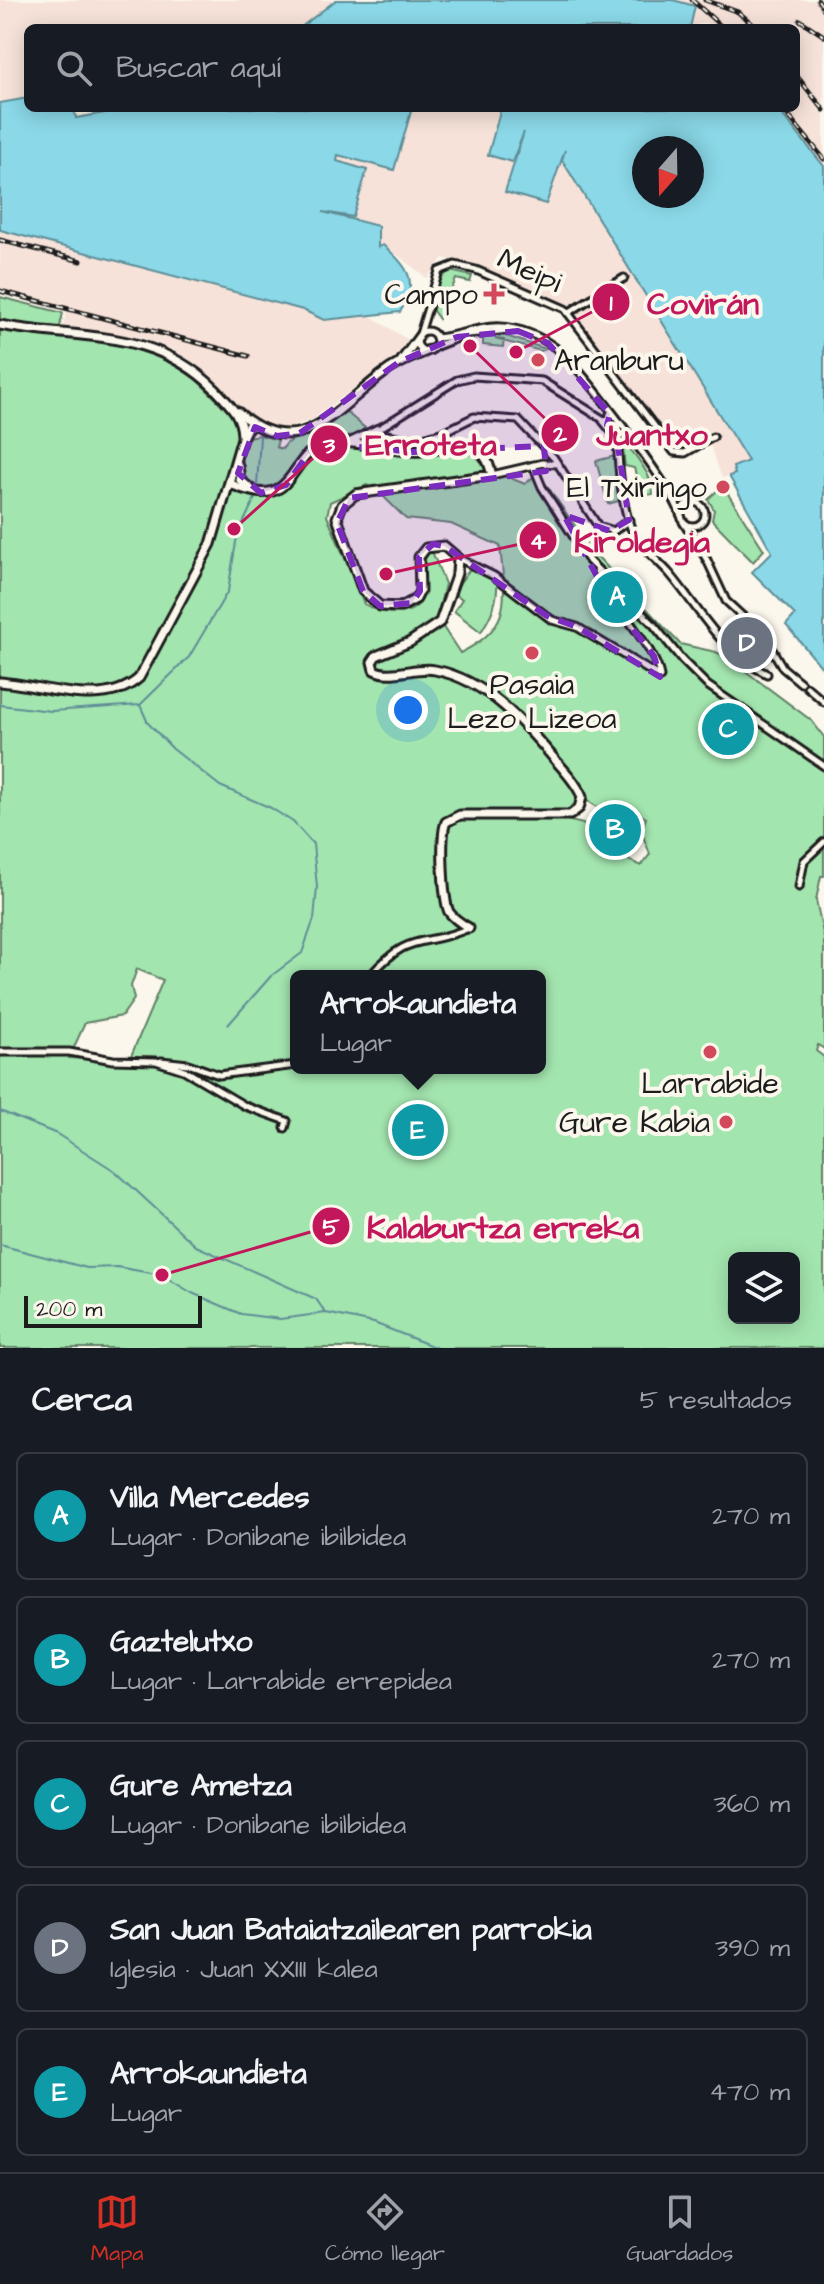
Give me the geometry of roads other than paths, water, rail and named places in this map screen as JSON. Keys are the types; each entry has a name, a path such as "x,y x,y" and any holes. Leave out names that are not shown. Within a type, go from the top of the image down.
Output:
{"street":[{"name":"Meipi","path":"419,336 435,275 444,267 455,265 483,272 568,313 674,452 685,453 713,437"},
{"path":"568,313 624,278"},
{"name":"Meipi","path":"428,307 431,332"},
{"path":"0,325 114,339 160,349 195,370 254,426 277,436 300,433 346,406 399,362 419,336 431,332 436,338"},
{"path":"436,338 488,326 523,331 563,355 673,497 683,522 707,560 726,601 764,636 783,668 824,702"},
{"path":"399,362 468,334 523,331"},
{"path":"419,336 420,347 432,349"},
{"path":"432,349 436,338"},
{"path":"230,489 272,492 286,485 305,457 318,447 346,442 378,429 457,380 474,376 542,381 600,417 607,420 610,414"},
{"path":"236,410 242,438"},
{"path":"378,429 416,440 444,432 474,417 518,420 561,467 601,528 614,531 629,520"},
{"path":"600,417 617,439"},
{"path":"618,424 617,439 629,520 639,541 675,580 718,640 750,666 767,674"},
{"path":"0,682 99,694 118,691 135,682 150,663 211,544 230,489 242,438 248,426 254,426"},
{"path":"244,488 236,466 254,426"},
{"path":"617,439 620,434 626,435"},
{"path":"346,442 413,452 467,447 479,451 487,459 492,475"},
{"path":"533,465 549,498 596,570 608,597 654,656 660,677 577,627 552,620 494,576 458,558 444,546 426,548 419,557 421,584 416,599 401,607 380,606 363,591 341,535 339,509 349,498 364,492 492,475 533,465 551,462 561,467"},
{"path":"673,497 701,505 705,516 696,526 683,522"},
{"path":"680,514 687,503"},
{"path":"458,558 457,573 440,622 410,642 376,656 372,666 378,673 425,669 444,672 503,703 523,720 582,797 579,808 570,815 460,815 446,822 442,839 448,907 459,922 469,928"},
{"path":"596,570 642,613 707,685 824,766"},
{"path":"799,887 804,861 824,842"},
{"path":"375,970 383,960 406,944 445,937 469,928"},
{"path":"0,1052 69,1052 113,1060 188,1064 219,1075 290,1066"},
{"path":"156,1061 184,1070 245,1106 287,1121 285,1128"}],"water":[{"path":"336,0 673,0 695,6 691,24 305,24"},
{"path":"24,99 24,112 75,112 76,118 110,112 411,112 394,170 338,155 337,161 367,170 353,217 323,212 378,226 378,247 383,245 392,253 408,275 410,283 406,301 400,312 324,320 303,310 0,230 0,103"},
{"path":"500,112 780,112 824,166 824,670 786,625 795,615 752,572 772,552 729,476 735,474 733,467 748,461 562,160 565,150 546,204 505,192 524,132 512,162 488,155"}],"waterway":[{"path":"257,486 260,436"},
{"path":"0,705 51,711 140,705 189,657 228,591 237,536 256,496"},
{"path":"140,705 148,723 173,749 220,786 271,808 293,822 313,844 317,887 314,919 302,953 271,976 228,1025"},
{"path":"0,1111 57,1134 115,1171 196,1246 316,1299 325,1312"},
{"path":"0,1245 87,1268 117,1267 162,1275 192,1293 241,1314 280,1319 326,1313 374,1323 437,1348"}],"railway":[{"path":"692,0 719,24"},
{"path":"705,0 738,12 752,24"},
{"path":"818,0 824,9"},
{"path":"800,20 824,36"},
{"path":"800,80 824,110"},
{"path":"785,112 824,159"},
{"path":"0,240 81,261"},
{"path":"0,291 248,356"}],"place":[{"name":"Campo","path":"494,294"},
{"name":"Juantxo","path":"470,346"},
{"name":"Covirán","path":"516,352"},
{"name":"Aranburu","path":"538,360"},
{"name":"El Txiringo","path":"723,487"},
{"name":"Erroteta","path":"234,529"},
{"name":"Kiroldegia","path":"386,574"},
{"name":"Villa Mercedes","path":"617,597"},
{"name":"San Juan Bataiatzailearen parrokia","path":"747,643"},
{"name":"Pasaia Lezo Lizeoa","path":"532,653"},
{"name":"Gure Ametza","path":"728,729"},
{"name":"Gaztelutxo","path":"615,830"},
{"name":"Larrabide","path":"710,1052"},
{"name":"Gure Kabia","path":"726,1122"},
{"name":"Arrokaundieta","path":"418,1130"},
{"name":"Kalaburtza erreka","path":"162,1275"}]}
